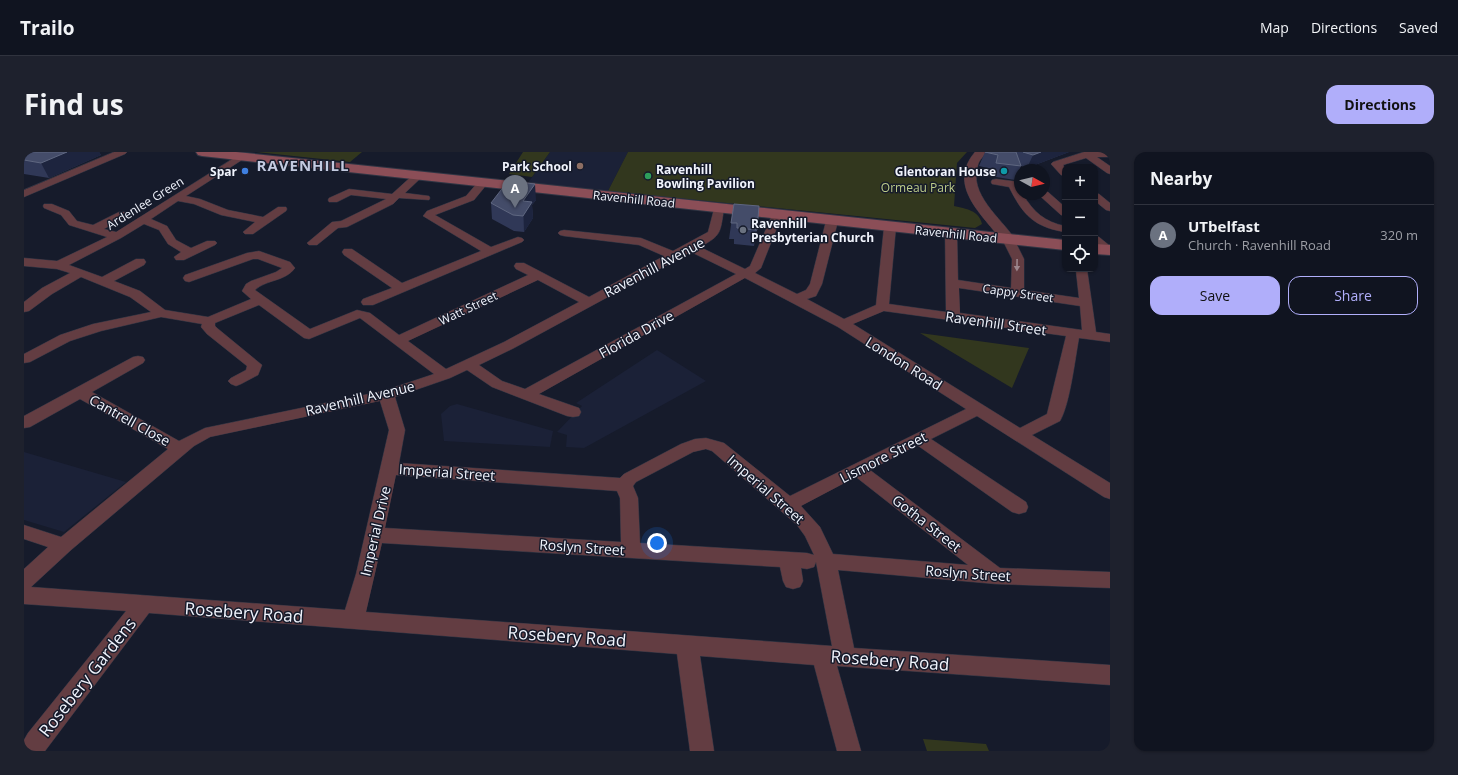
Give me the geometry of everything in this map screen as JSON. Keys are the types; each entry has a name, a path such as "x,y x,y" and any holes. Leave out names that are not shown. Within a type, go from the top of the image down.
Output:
{"main road":[{"name":"Ravenhill Road","path":"202,152 719,209 1062,245"}],"street":[{"path":"24,194 122,152"},
{"path":"981,152 971,165 970,183 977,199 1008,239 1018,258 1016,293"},
{"path":"1062,170 1056,164 1087,154 1110,154"},
{"path":"1087,154 1110,171"},
{"name":"Ardenlee Green","path":"59,265 117,236 144,220 242,156"},
{"path":"344,225 384,205 418,176"},
{"path":"996,182 1014,184"},
{"path":"483,183 470,198 431,213 429,216 490,251"},
{"path":"333,200 349,192 425,198"},
{"path":"177,198 196,201 225,213 265,221"},
{"path":"1098,198 1110,208"},
{"path":"1050,199 1062,209"},
{"path":"1022,200 1023,204 1044,224 1049,227 1062,229"},
{"path":"48,206 65,213 73,223 117,236"},
{"path":"250,232 282,208"},
{"name":"Ravenhill Avenue","path":"24,581 64,545 196,436 386,395 445,375 468,365 589,302 711,236 714,233 719,209"},
{"path":"95,229 123,214"},
{"path":"746,274 755,268 777,215"},
{"path":"144,220 163,228 172,242 185,254 211,242"},
{"path":"966,234 985,232 991,226 992,220"},
{"path":"797,299 811,292 816,284 832,221"},
{"path":"314,243 336,224 344,225 356,231"},
{"path":"843,324 882,306 890,226"},
{"path":"564,233 641,242 674,256"},
{"path":"951,233 951,284 953,317"},
{"path":"368,302 518,240"},
{"name":"London Road","path":"691,247 797,299 843,324 1020,435 1108,488"},
{"path":"348,252 401,288"},
{"path":"189,278 254,255 259,255 289,266 289,270 286,272 253,285 248,289 248,291 309,335 361,315 399,340 445,375"},
{"path":"24,270 30,262 59,265 135,294 161,313 209,321 260,300"},
{"path":"104,281 140,262"},
{"path":"520,266 589,302"},
{"path":"1082,272 1090,336"},
{"path":"24,308 47,291 80,273"},
{"name":"Florida Drive","path":"526,395 746,274"},
{"name":"Watt Street","path":"399,340 537,276"},
{"name":"Cappy Street","path":"951,284 1086,303"},
{"name":"Ravenhill Street","path":"882,306 1110,338"},
{"path":"25,359 82,332 115,323 146,318 161,313"},
{"path":"209,321 208,327 212,331 255,365 254,372 236,381"},
{"path":"1020,435 1054,417 1058,406 1073,334"},
{"name":"Cantrell Close","path":"24,423 138,360"},
{"path":"468,365 493,383 573,412"},
{"name":"Cantrell Close","path":"80,392 164,441 180,448"},
{"name":"Imperial Drive","path":"353,620 366,574 397,430 386,395"},
{"name":"Lismore Street","path":"788,505 978,409"},
{"path":"918,438 1019,507"},
{"name":"Imperial Street","path":"389,468 624,485 630,478 691,446 696,444 711,444 718,447 788,505 804,520 813,532 820,546 807,561 845,657"},
{"name":"Gotha Street","path":"857,469 996,576"},
{"path":"624,485 629,498 631,550"},
{"path":"24,532 64,545"},
{"name":"Roslyn Street","path":"374,535 807,561 996,576 1110,580"},
{"path":"793,581 807,561"},
{"name":"Rosebery Road","path":"24,595 845,657 1110,675"},
{"name":"Rosebery Gardens","path":"32,751 38,741 144,604"},
{"path":"687,644 702,751"},
{"path":"823,655 850,751"}],"shaded area":[{"name":"Park School","path":"550,152 628,152 608,191 528,183"},
{"path":"657,350 706,381 584,448 566,447 567,435 557,432 582,406 576,403"},
{"path":"457,404 553,431 550,447 444,441 441,414 450,406"},
{"path":"24,452 126,482 64,532 24,520"}],"green space":[{"path":"256,152 362,152 350,162"},
{"path":"523,152 550,152 532,177 509,174"},
{"name":"Ormeau Park","path":"628,152 967,152 957,163 954,206 967,209 975,213 982,224 975,228 608,191"},
{"path":"920,333 1029,348 1012,388"},
{"path":"923,739 986,744 989,751 927,751"}],"building":[{"path":"24,152 67,152 41,163 24,160"},
{"path":"985,152 1016,152 1020,164 1014,165 996,163 998,155"},
{"path":"1023,152 1041,152 1033,155"},
{"path":"508,181 535,184 523,201 532,202 523,216 513,215 491,203"},
{"path":"734,204 759,206 757,230 737,228 737,223 731,223"}],"place":[{"name":"Park School","path":"580,166"},
{"name":"Spar","path":"245,171"},
{"name":"Glentoran House","path":"1004,171"},
{"name":"Ravenhill Bowling Pavilion","path":"648,176"},
{"name":"UTbelfast","path":"515,208"},
{"name":"Ravenhill Presbyterian Church","path":"743,230"}],"district":[{"name":"RAVENHILL","path":"303,165"}]}
